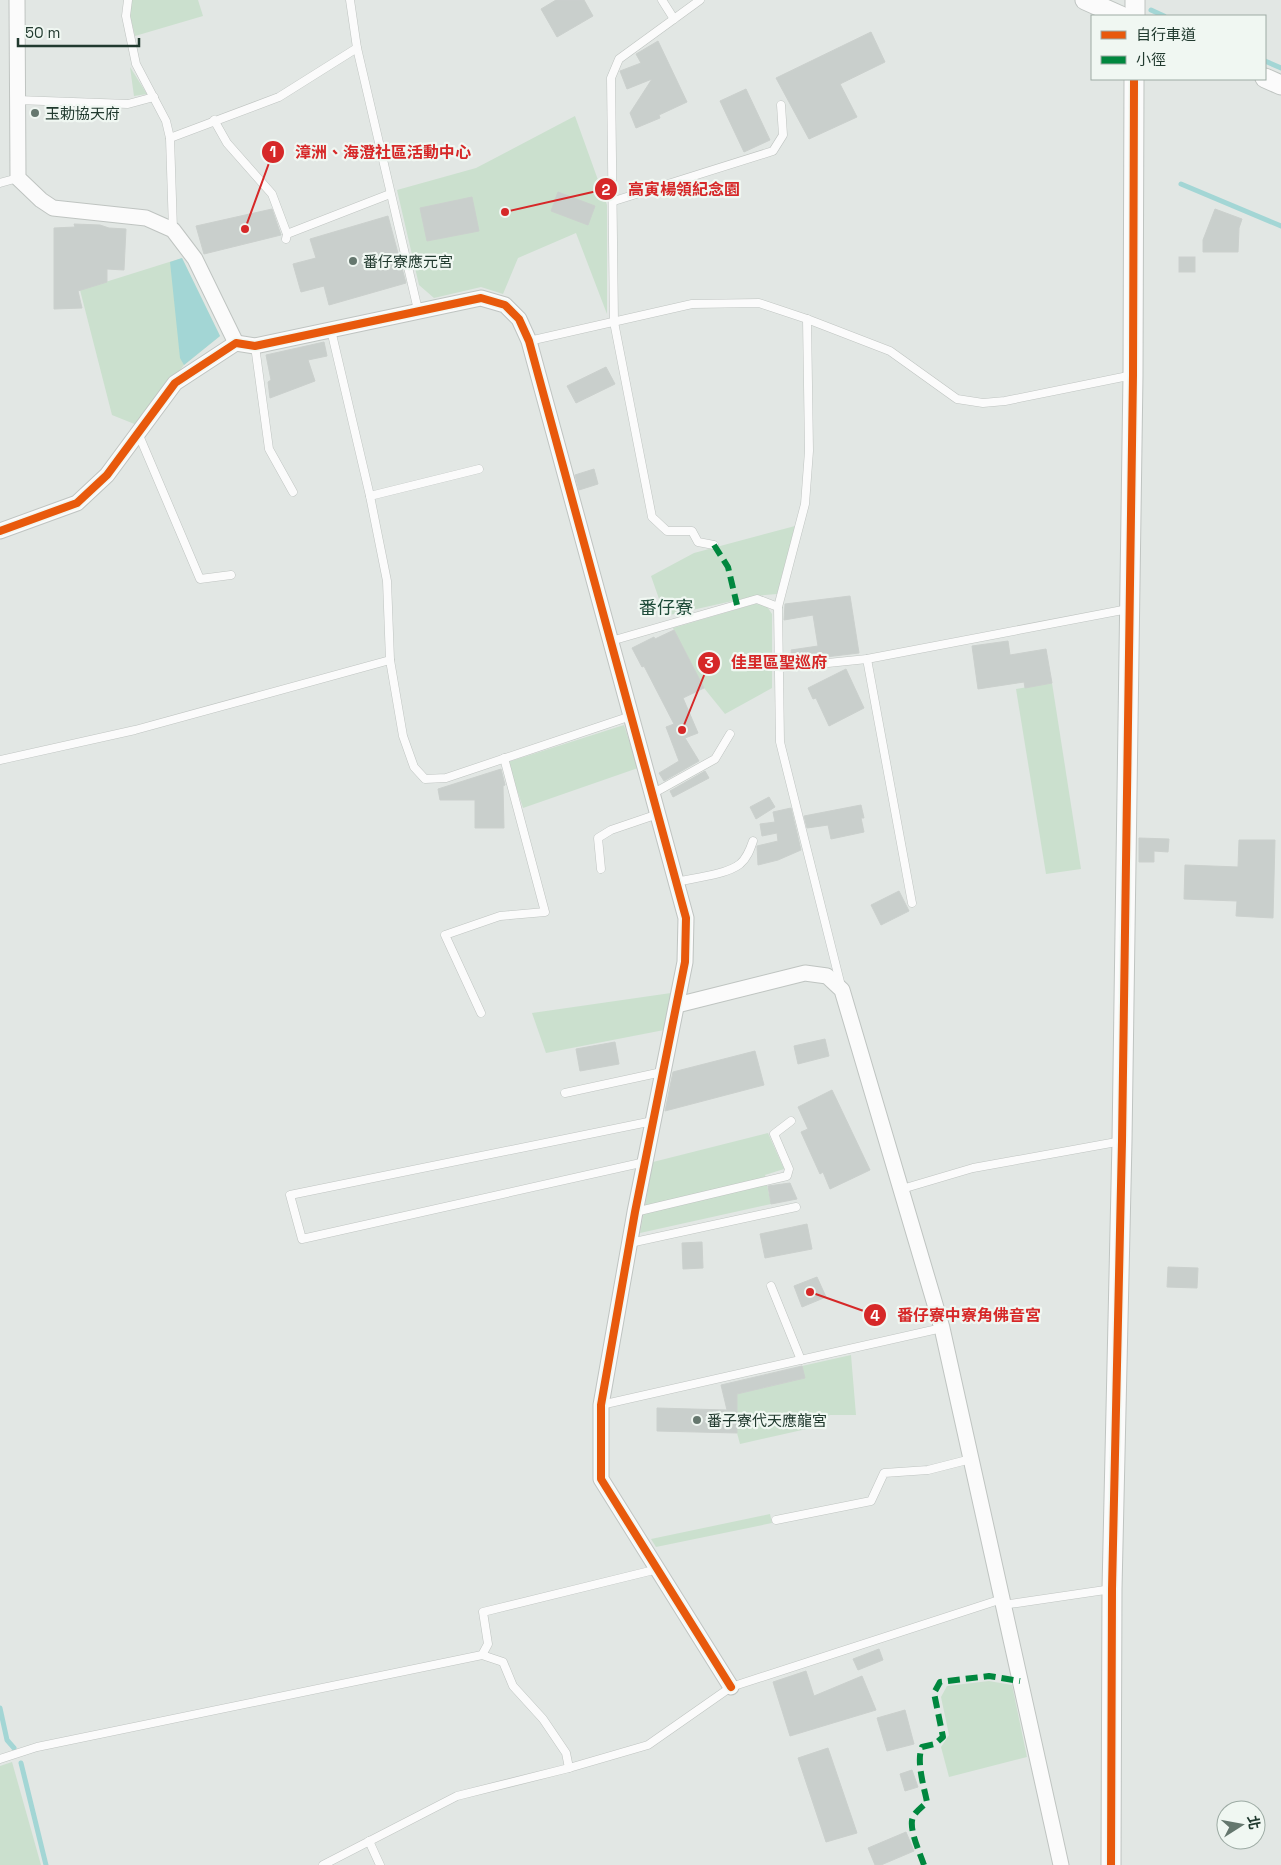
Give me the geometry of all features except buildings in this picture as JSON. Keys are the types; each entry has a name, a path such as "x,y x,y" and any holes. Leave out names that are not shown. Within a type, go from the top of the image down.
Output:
{"street":[{"path":"17,0 16,100 18,178 41,200 53,208 146,218 173,230 195,259 236,343"},
{"path":"1085,0 1119,15"},
{"path":"1135,0 1135,15"},
{"path":"1266,78 1281,85"},
{"path":"1111,1865 1112,1589 1122,1141 1128,610 1133,375 1134,80"},
{"path":"0,531 77,504 107,475 175,383 236,343 255,346 481,298 505,305 520,319 529,341 686,918 685,962 644,1162 601,1405 601,1478 732,1687"},
{"path":"677,1005 805,973 828,976 842,990 942,1328 1060,1865"}],"lane":[{"path":"128,0 126,16 136,64 166,121 170,138 173,230"},
{"path":"350,0 357,48 418,310"},
{"path":"662,0 674,19"},
{"path":"700,0 619,59 612,78 614,322 652,517 667,531 692,531 698,542 714,545"},
{"path":"170,138 279,97 357,48"},
{"path":"16,100 128,104 154,97"},
{"path":"614,201 773,152 783,135 781,105"},
{"path":"214,120 227,144 272,194 287,236 390,194"},
{"path":"0,183 18,178"},
{"path":"529,341 692,304 758,303 807,319 890,351 957,399 982,403 1006,401 1133,375"},
{"path":"807,319 809,451 806,504 778,607 780,742 842,990"},
{"path":"331,330 370,496 387,581 390,660 403,736 414,767 425,778 446,778 631,716"},
{"path":"255,346 269,449 293,492"},
{"path":"138,433 200,579 231,575"},
{"path":"370,496 479,469"},
{"path":"610,641 757,599 778,607"},
{"path":"779,668 867,659 1128,610"},
{"path":"867,659 912,903"},
{"path":"0,760 135,730 390,660"},
{"path":"652,794 715,759 730,734"},
{"path":"481,1013 445,936 500,916 545,912 504,758"},
{"path":"601,869 598,838 611,830 658,814"},
{"path":"676,882 729,870 740,864 750,852 753,841"},
{"path":"565,1093 662,1072"},
{"path":"644,1162 302,1239 290,1195 653,1120"},
{"path":"635,1212 787,1176 789,1169 774,1134 792,1121"},
{"path":"902,1189 973,1168 1122,1141"},
{"path":"630,1243 796,1207"},
{"path":"771,1286 801,1360"},
{"path":"601,1405 942,1328"},
{"path":"776,1520 871,1501 884,1473 928,1470 971,1459"},
{"path":"482,1654 488,1644 483,1612 658,1570"},
{"path":"323,1865 457,1796 569,1768 648,1745 732,1687 1002,1602 1112,1589"},
{"path":"0,1759 37,1747 482,1654 503,1662 513,1686 543,1719 566,1753 569,1768"},
{"path":"369,1841 380,1865"}],"green space":[{"path":"132,0 198,0 203,16 135,36 130,15"},
{"path":"130,67 147,94 134,96"},
{"path":"575,116 607,205 607,314 576,233 518,258 503,294 481,287 434,298 419,285 397,190 476,168"},
{"path":"182,258 220,336 184,365 137,425 112,415 80,290"},
{"path":"795,526 777,594 755,596 665,616 651,576 694,553"},
{"path":"755,604 766,605 772,614 772,688 725,714 704,688 673,628"},
{"path":"1052,683 1081,869 1046,874 1016,689"},
{"path":"624,725 638,768 523,808 508,762"},
{"path":"671,993 664,1030 546,1053 532,1013"},
{"path":"768,1133 784,1169 765,1175 771,1204 640,1233 653,1162"},
{"path":"851,1355 856,1415 830,1415 811,1428 740,1444 737,1433 737,1394 804,1378 802,1366"},
{"path":"770,1514 772,1523 656,1547 651,1539"},
{"path":"989,1681 1012,1685 1027,1757 949,1777 941,1747 949,1735 941,1697 947,1686"},
{"path":"12,1762 41,1865 0,1865 0,1766"}],"water":[{"path":"182,258 220,336 184,365 180,358 170,262"}],"waterway":[{"path":"1151,10 1162,15"},
{"path":"1266,61 1281,68"},
{"path":"1181,184 1281,226"},
{"path":"0,1708 7,1740 14,1748"},
{"path":"21,1763 46,1865"}],"marked path":[{"path":"714,545 728,567 737,605"},
{"path":"924,1865 915,1841 912,1822 913,1817 927,1802 920,1767 922,1747 935,1744 943,1737 934,1693 940,1682 989,1676 1020,1681"}],"cycle path":[{"path":"1111,1865 1112,1589 1122,1141 1133,375 1134,80"},
{"path":"0,531 77,503 107,475 175,383 236,343 255,346 481,298 505,305 519,319 529,341 686,918 685,962 635,1212 601,1405 601,1479 731,1687"}],"place":[{"name":"玉勅協天府","path":"35,113"},
{"name":"高寅楊領紀念園","path":"505,212"},
{"name":"漳洲、海澄社區活動中心","path":"245,229"},
{"name":"番仔寮應元宮","path":"353,261"},
{"name":"佳里區聖巡府","path":"682,730"},
{"name":"番仔寮中寮角佛音宮","path":"810,1292"},
{"name":"番子寮代天應龍宮","path":"697,1420"}],"district":[{"name":"番仔寮","path":"666,607"}]}
